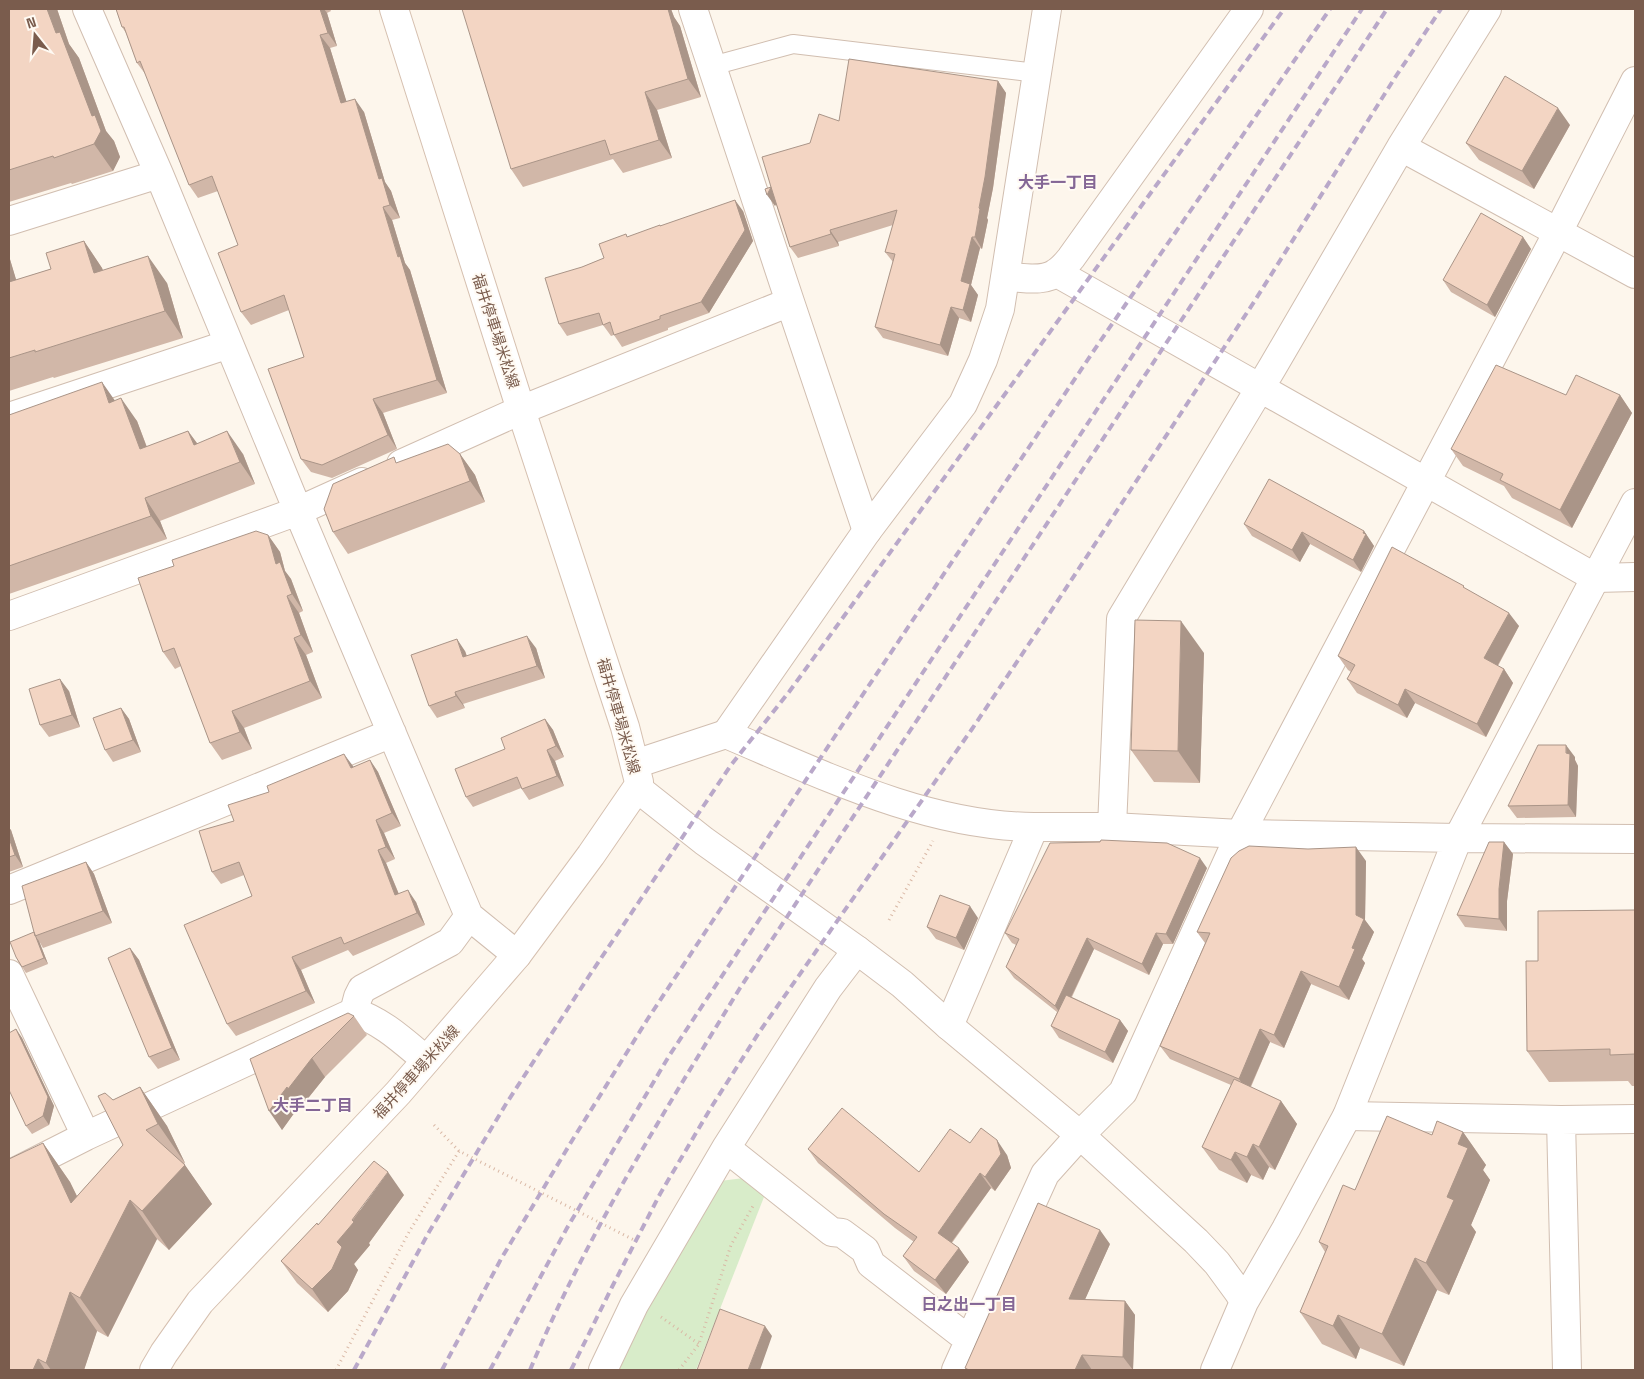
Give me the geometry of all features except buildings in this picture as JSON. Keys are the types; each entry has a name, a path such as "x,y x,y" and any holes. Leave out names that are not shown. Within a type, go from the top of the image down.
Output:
{"street":[{"path":"87,9 159,174 298,511 469,916 517,955"},
{"name":"福井停車場米松線","path":"154,1370 200,1302 398,1093 517,955 592,855 636,776 622,717 521,410 394,9"},
{"path":"693,9 867,531"},
{"path":"1047,9 1000,309 983,360 963,404 867,531 726,734 636,776 704,841 902,984 949,1026 1080,1135 1196,1241 1225,1272 1244,1302"},
{"path":"1006,277 1039,278 1050,276 1057,273 1071,258 1249,9"},
{"path":"1112,827 1121,619 1402,147 1487,9"},
{"path":"956,1370 1044,1174 1123,1092 1240,834 1425,480 1558,232 1635,81"},
{"path":"1402,147 1635,274"},
{"path":"9,221 159,174"},
{"path":"1057,273 1596,578 1635,577"},
{"path":"9,616 298,511 521,410 790,302"},
{"path":"9,417 229,344"},
{"path":"1215,1370 1244,1302 1286,1230 1347,1116 1458,838 1635,503"},
{"path":"9,890 392,732"},
{"path":"726,734 863,791 946,816 990,824 1034,827 1112,827 1240,834 1635,839"},
{"path":"949,1026 1034,827"},
{"path":"354,1012 362,989 450,942 469,916"},
{"path":"603,1370 634,1305 726,1148 828,988 857,950"},
{"path":"9,974 86,1136"},
{"path":"9,1175 86,1136 354,1012 370,1017 382,1025 426,1060"},
{"path":"1347,1116 1560,1120 1635,1118"},
{"path":"1560,1120 1566,1370"},
{"path":"726,1148 832,1232 842,1233 865,1250 871,1264 969,1340"}],"lane":[{"path":"712,66 793,44 1037,73"}],"path":[{"path":"889,920 946,816"},
{"path":"434,1125 459,1152 663,1254"},
{"path":"336,1370 410,1232 459,1152"},
{"path":"679,1370 699,1344 732,1245 755,1202"},
{"path":"661,1317 699,1344"}],"green space":[{"path":"744,1178 764,1197 696,1370 618,1370 666,1272 720,1181"}],"railway":[{"path":"354,1370 429,1232 506,1104 589,976 731,765 789,692 1284,9"},
{"path":"442,1370 501,1259 647,1020 1101,340 1330,9"},
{"path":"490,1370 567,1228 669,1056 1362,9"},
{"path":"530,1370 552,1320 601,1223 655,1128 740,988 1387,9"},
{"path":"571,1370 660,1194 712,1106 760,1031 972,729 1049,614 1254,302 1396,76 1441,9"}],"district":[{"name":"大手一丁目","path":"1058,182"},
{"name":"大手二丁目","path":"313,1105"},
{"name":"日之出一丁目","path":"969,1304"}]}
